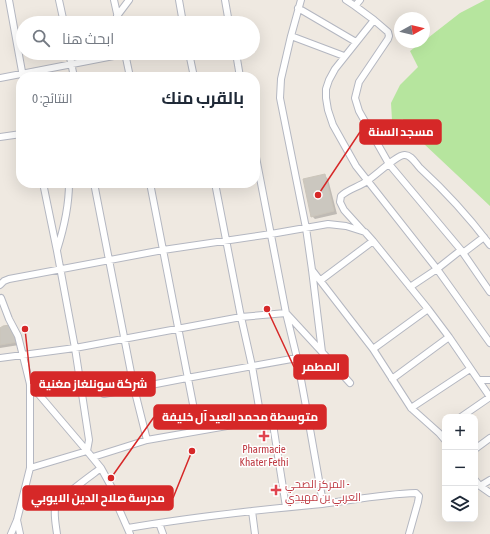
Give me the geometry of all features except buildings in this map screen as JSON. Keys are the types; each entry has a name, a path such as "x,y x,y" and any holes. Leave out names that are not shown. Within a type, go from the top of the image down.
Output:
{"street":[{"path":"9,0 16,38"},
{"path":"59,0 62,16"},
{"path":"114,0 117,16"},
{"path":"117,16 129,0"},
{"path":"179,0 182,16"},
{"path":"225,0 228,16"},
{"path":"301,0 281,79 280,98 306,228 322,352"},
{"path":"346,0 374,20 388,32 389,36 359,82 355,98 359,111 389,164 462,251 490,292"},
{"path":"355,6 360,0"},
{"path":"298,8 356,42"},
{"path":"374,20 344,56 327,84 326,98 328,110 334,125 356,166 437,269 490,343"},
{"path":"291,36 344,56"},
{"path":"20,60 22,72"},
{"path":"70,60 73,72"},
{"path":"36,72 86,60"},
{"path":"126,60 129,72"},
{"path":"190,60 193,72"},
{"path":"237,60 239,72"},
{"path":"0,78 16,76"},
{"path":"0,137 16,135"},
{"path":"465,414 490,397 449,337 428,310 373,240 344,210 340,202 341,196 367,181 404,154 411,157 433,179 490,244"},
{"path":"260,178 324,504"},
{"path":"44,188 75,348 89,440 87,451"},
{"path":"57,251 64,227 69,188"},
{"path":"95,188 134,388 147,440"},
{"path":"151,188 198,430"},
{"path":"216,188 252,366 261,419"},
{"path":"0,285 9,279 109,259 328,224 346,226 365,232"},
{"path":"410,287 484,237"},
{"path":"321,280 373,240"},
{"path":"312,270 373,349 412,408 442,436"},
{"path":"0,298 18,336 30,384 30,468 17,520 11,534"},
{"path":"373,349 428,310"},
{"path":"0,312 9,319"},
{"path":"0,358 75,348 241,317 286,313"},
{"path":"286,313 350,383"},
{"path":"392,379 449,337"},
{"path":"104,394 296,358"},
{"path":"412,408 470,369"},
{"path":"479,380 490,380"},
{"path":"30,384 101,468 112,488 119,509 129,531 160,523 286,507 324,504 379,496 416,493 419,496 418,502 409,534"},
{"path":"93,457 147,440 307,412"},
{"path":"272,418 286,507"},
{"path":"478,447 490,438"},
{"path":"30,468 87,451"},
{"path":"57,534 55,516 56,506 67,495 101,468"},
{"path":"480,486 490,480"},
{"path":"478,484 490,493"},
{"path":"252,511 255,534"},
{"path":"17,520 20,534"},
{"path":"160,523 163,534"}],"green space":[{"path":"485,0 490,0 490,206 423,143 408,133 403,119 392,120 391,103 400,85 418,67 410,51 414,48 430,48 430,36 460,13"}],"place":[{"name":"مسجد السنة","path":"318,195"},
{"name":"المطمر","path":"267,309"},
{"name":"شركة سونلغاز مغنية","path":"25,329"},
{"name":"Pharmacie Khater Fethi","path":"264,436"},
{"name":"مدرسة صلاح الدين الايوبي","path":"192,451"},
{"name":"متوسطة محمد العيد آل خليفة","path":"111,478"},
{"name":"المركز الصحي - العربي بن مهيدي","path":"276,490"}]}
